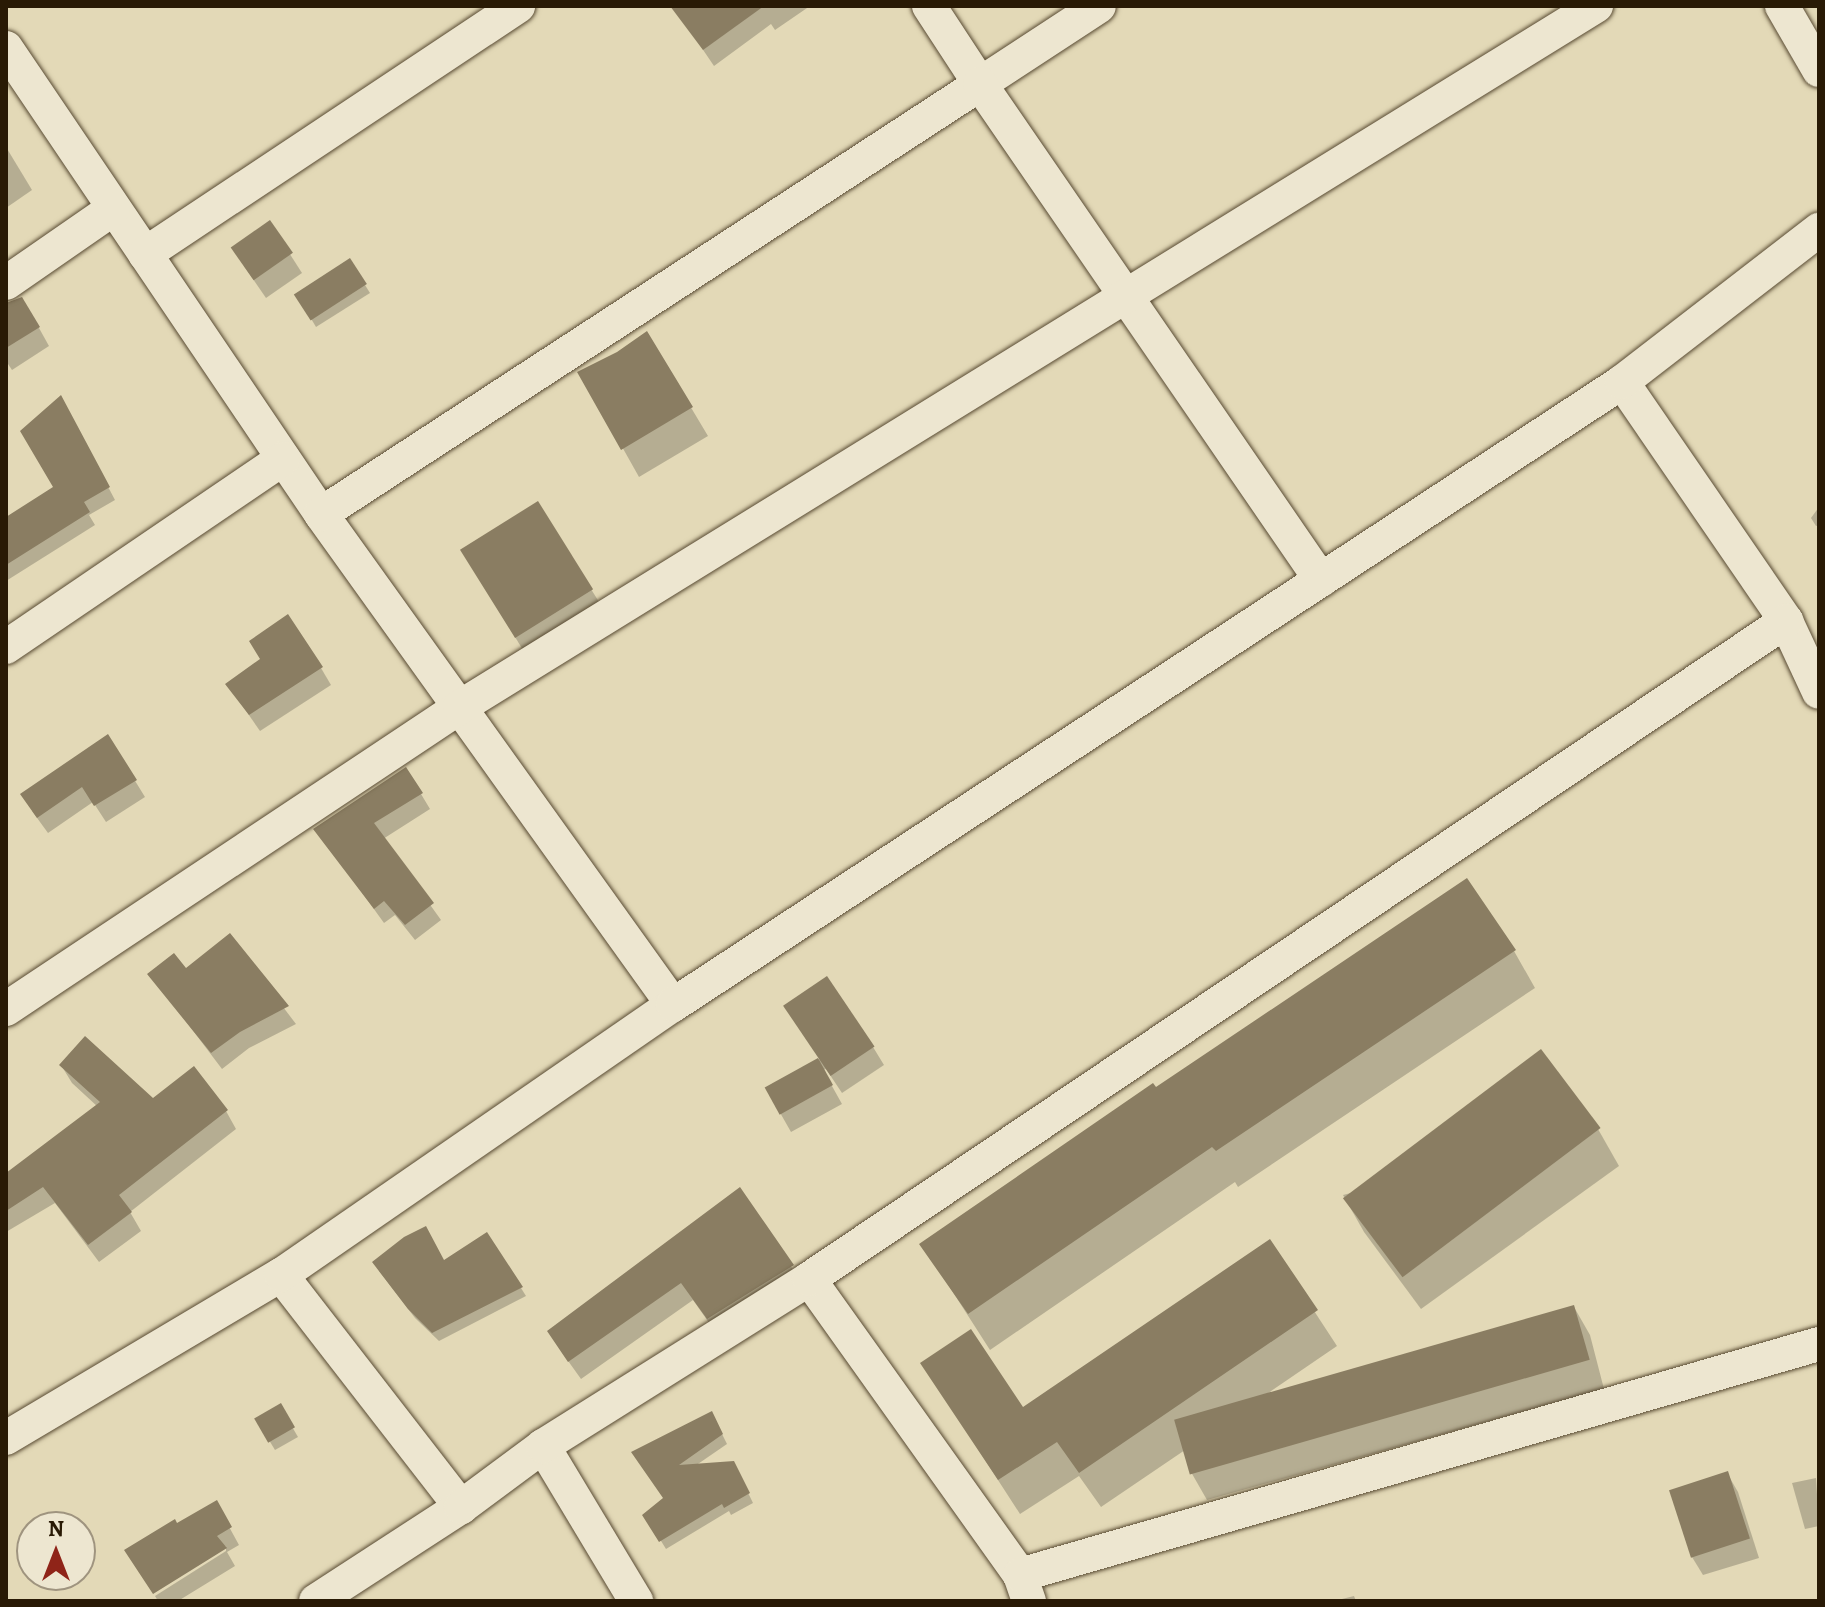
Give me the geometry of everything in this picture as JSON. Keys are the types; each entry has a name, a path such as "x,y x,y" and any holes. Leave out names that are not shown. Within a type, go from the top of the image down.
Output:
{"street":[{"path":"145,254 518,6"},
{"path":"929,6 1321,580"},
{"path":"321,514 1099,6"},
{"path":"6,1009 460,707 1596,6"},
{"path":"1782,6 1819,70"},
{"path":"6,48 321,514 673,1005"},
{"path":"6,283 113,209"},
{"path":"11,1426 281,1275 673,1005 1622,382 1819,230"},
{"path":"1622,382 1786,621 1819,692"},
{"path":"6,647 283,459"},
{"path":"316,1601 461,1507 543,1446 809,1279 1786,621"},
{"path":"281,1275 461,1507"},
{"path":"809,1279 1024,1588 1819,1344"},
{"path":"543,1446 636,1601"}],"building":[{"path":"670,6 764,6 703,50"},
{"path":"270,220 293,253 254,280 231,248"},
{"path":"350,258 367,284 311,320 294,294"},
{"path":"22,297 40,327 6,348 6,303"},
{"path":"647,331 693,407 621,450 577,372 617,352"},
{"path":"61,395 110,487 84,502 90,512 6,565 6,517 53,487 20,431"},
{"path":"538,501 593,589 515,638 460,550"},
{"path":"288,614 323,667 249,715 225,684 260,659 249,641"},
{"path":"108,734 137,780 94,806 82,787 37,818 20,794"},
{"path":"406,767 423,793 374,823 434,903 405,925 384,901 374,909 313,829"},
{"path":"1467,878 1516,950 1216,1151 1212,1147 968,1314 919,1244 1153,1083 1156,1087"},
{"path":"230,933 289,1006 240,1032 211,1053 147,974 174,953 186,968"},
{"path":"827,976 875,1046 831,1076 783,1006"},
{"path":"85,1036 153,1098 194,1066 228,1110 119,1195 132,1212 88,1245 43,1187 6,1211 6,1173 100,1102 59,1065"},
{"path":"1541,1049 1601,1128 1403,1277 1343,1198"},
{"path":"818,1058 833,1085 780,1115 765,1088"},
{"path":"740,1187 794,1265 707,1319 681,1283 568,1362 547,1331"},
{"path":"426,1226 444,1260 487,1232 523,1287 432,1333 408,1309 372,1262 404,1237"},
{"path":"1270,1239 1318,1310 1079,1473 1057,1442 998,1480 920,1363 971,1329 1023,1407"},
{"path":"1574,1305 1590,1360 1190,1474 1174,1420"},
{"path":"281,1403 295,1427 268,1443 254,1418"},
{"path":"712,1411 723,1434 679,1465 734,1461 750,1493 724,1508 722,1504 659,1542 642,1515 663,1498 631,1452"},
{"path":"1728,1471 1750,1539 1691,1558 1669,1490"},
{"path":"217,1500 232,1527 217,1536 227,1548 153,1594 124,1550 175,1519 177,1523"}]}
